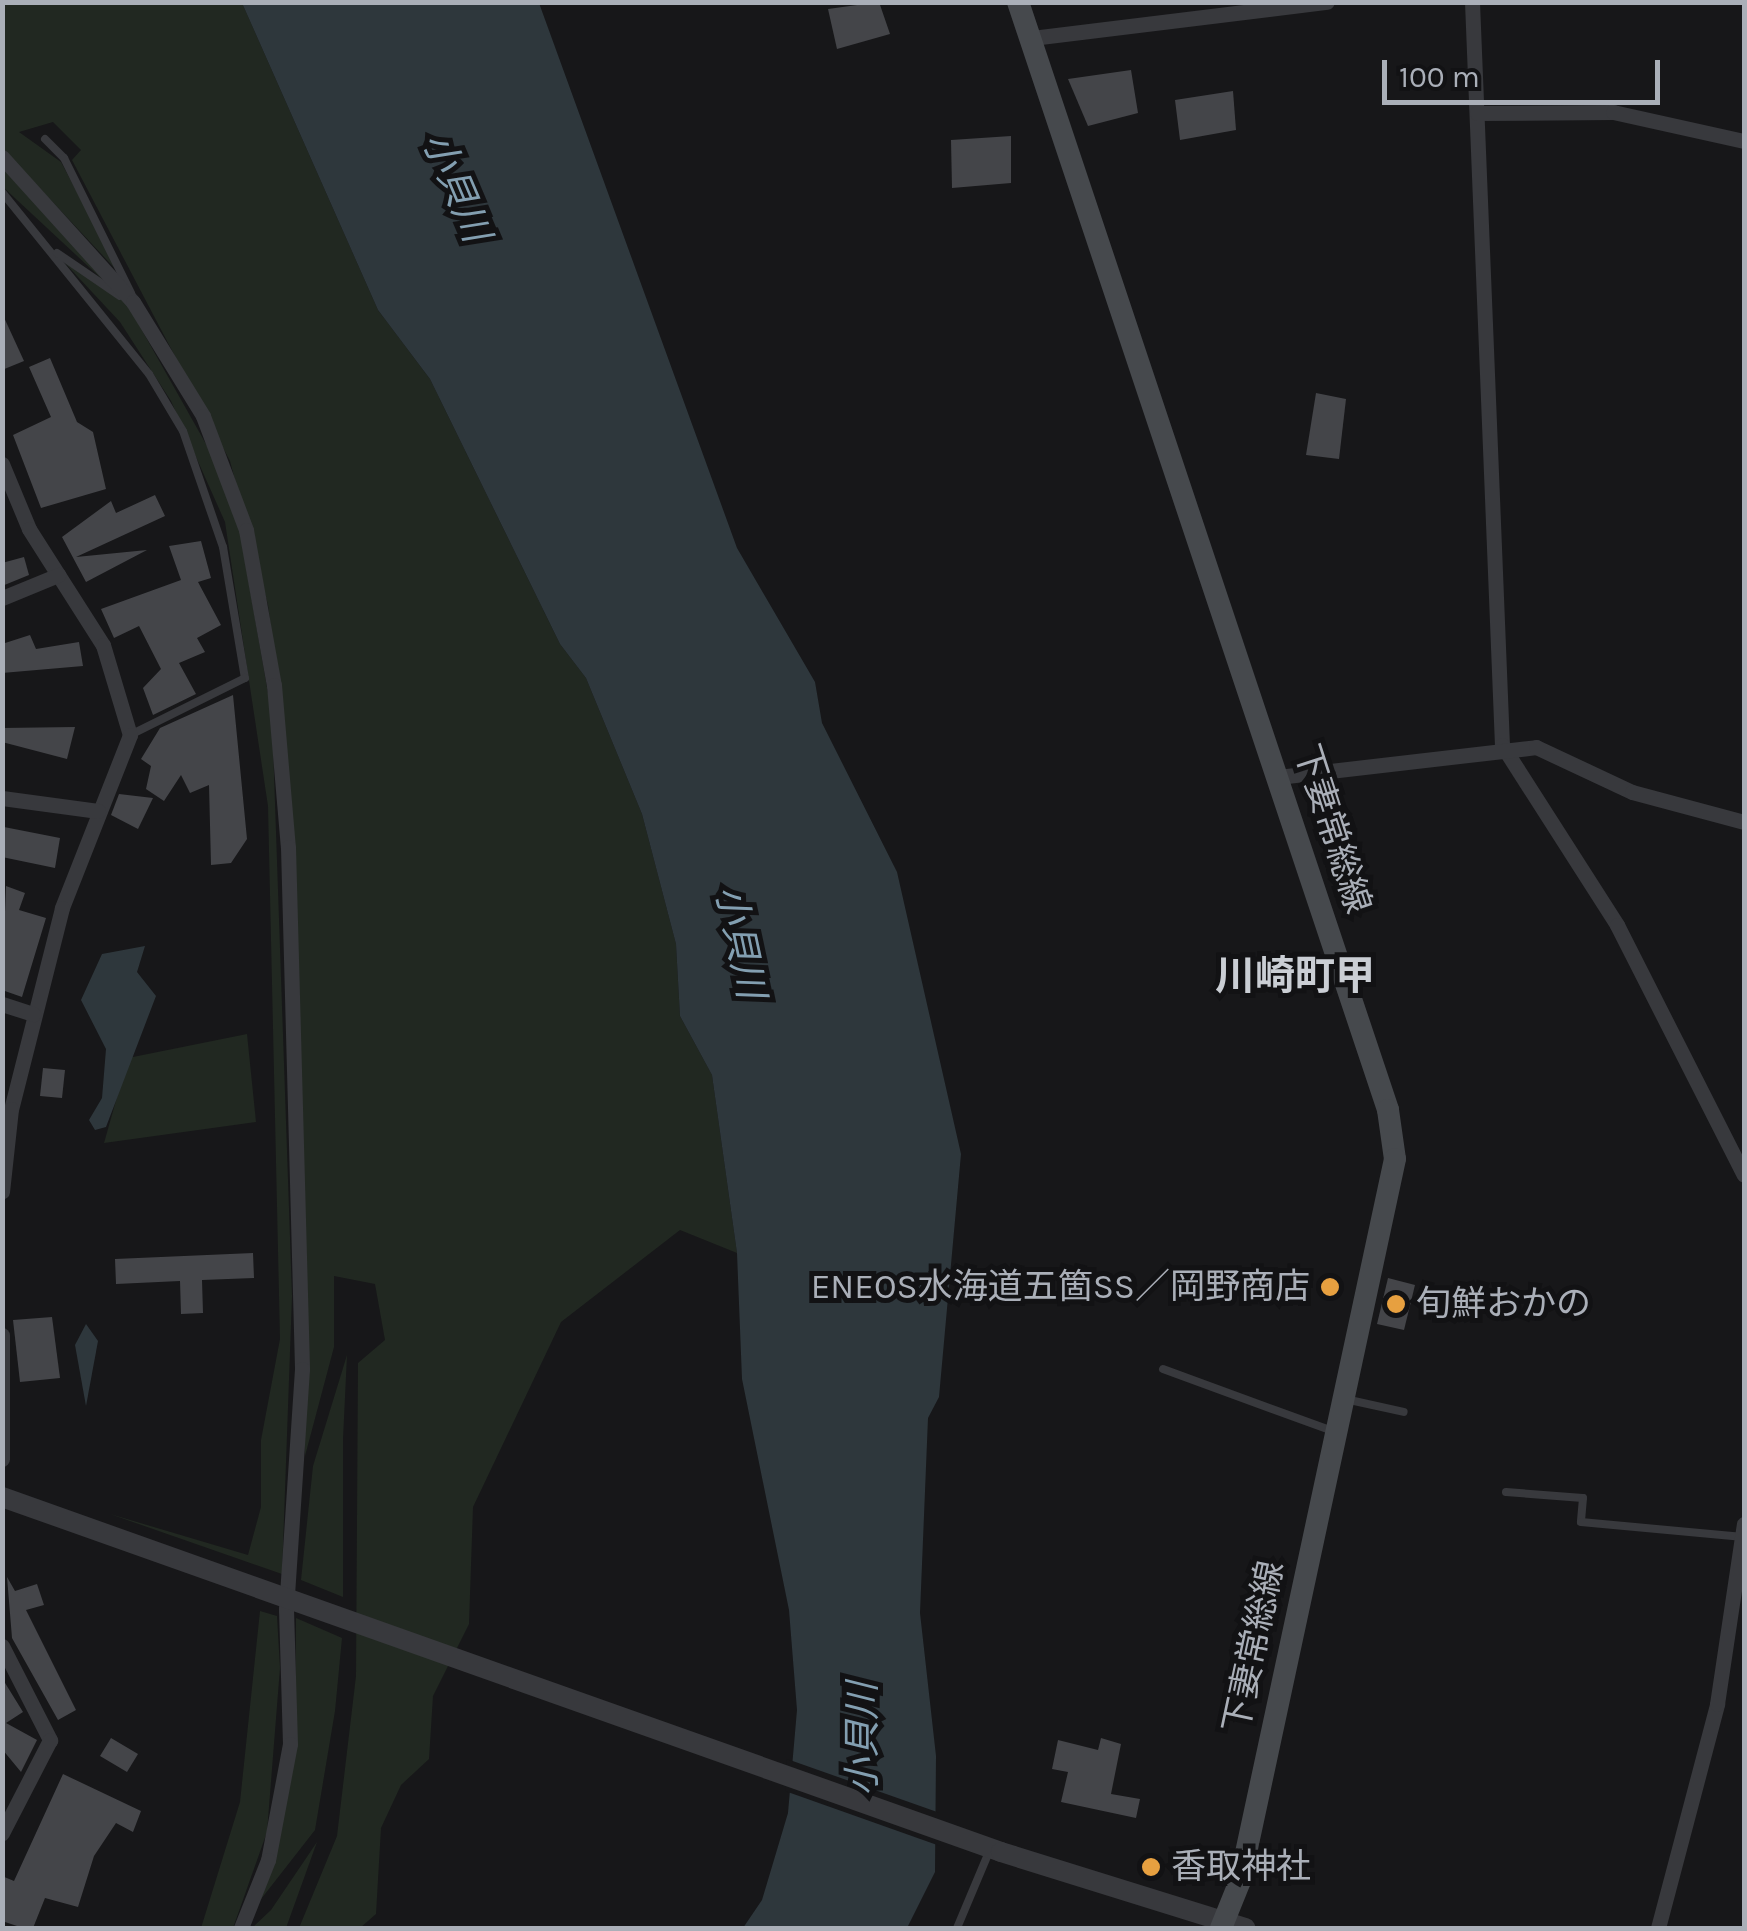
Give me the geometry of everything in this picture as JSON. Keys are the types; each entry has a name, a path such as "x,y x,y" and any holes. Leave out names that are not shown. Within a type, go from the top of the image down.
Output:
{"main road":[{"name":"下妻常総線","path":"1018,2 1388,1110 1395,1158 1230,1926"}],"street":[{"path":"1032,38 1327,2"},
{"path":"1472,2 1502,745 1617,925 1744,1175"},
{"path":"1477,114 1613,112 1744,141"},
{"path":"2,157 133,302 226,468 274,685 290,900 302,1369 296,1600 285,1788 241,1928"},
{"path":"2,1192 7,1110 33,1014 98,811 130,735 102,645 58,575 3,467"},
{"path":"2,598 58,575"},
{"path":"1278,777 1502,745 1536,748 1632,792 1744,822"},
{"path":"2,798 98,811"},
{"path":"2,1004 33,1014"},
{"path":"2,1335 2,1459"},
{"path":"2,1497 982,1844 1230,1926"},
{"path":"1658,1928 1717,1704 1744,1530"},
{"path":"2,1646 50,1740 2,1832"}],"lane":[{"path":"45,140 126,272 133,302"},
{"path":"2,192 120,328 183,431 236,608 245,678 130,735"},
{"path":"51,248 133,302"},
{"path":"1163,1369 1336,1432"},
{"path":"1343,1399 1404,1412"},
{"path":"1506,1492 1583,1498 1581,1522 1744,1530"},
{"path":"958,1928 982,1844"}],"shaded area":[{"path":"2,3 242,3 378,310 430,379 560,644 586,678 642,814 676,944 680,1016 712,1075 737,1253 680,1230 561,1322 473,1507 469,1624 433,1696 429,1759 401,1785 381,1828 376,1914 360,1928 299,1928 337,1836 356,1676 358,1363 385,1340 375,1284 334,1276 334,1347 305,1456 283,720 268,605 230,461 72,160 81,150 53,122 19,132 61,162 121,275 3,149"},
{"path":"2,167 60,225 104,281 3,187"},
{"path":"64,262 126,302 215,460 239,527 272,716 292,1296 282,1574 110,1514 248,1555 261,1507 261,1440 280,1339 268,806 225,522 171,401 120,322"},
{"path":"247,1034 256,1122 104,1143 128,1058"},
{"path":"347,1355 343,1597 301,1580 313,1466"},
{"path":"260,1611 277,1616 280,1668 267,1832 233,1928 201,1928 240,1802"},
{"path":"296,1618 342,1638 335,1711 315,1830 258,1903 295,1743"},
{"path":"317,1842 286,1928 252,1928 271,1910"}],"water":[{"name":"小貝川","path":"242,3 539,3 737,548 815,682 822,723 897,872 961,1154 939,1397 928,1418 920,1613 936,1756 935,1872 907,1928 743,1928 762,1900 788,1813 797,1710 789,1610 742,1379 737,1253 712,1075 680,1016 676,944 642,814 586,678 560,644 430,379 378,310"},
{"path":"145,946 137,972 156,996 106,1127 95,1130 89,1120 102,1098 106,1049 81,1000 102,954"},
{"path":"86,1324 98,1341 86,1406 75,1345"}],"pier":[{"path":"787,1759 940,1813 940,1846 785,1791"}],"building":[{"path":"879,2 890,34 837,49 828,9"},
{"path":"1131,70 1138,113 1088,126 1068,79"},
{"path":"1233,91 1236,130 1180,140 1175,100"},
{"path":"1011,136 1011,183 952,188 951,140"},
{"path":"2,313 24,361 2,370"},
{"path":"50,358 77,422 93,432 106,489 41,508 13,435 51,417 29,367"},
{"path":"1316,393 1346,399 1339,459 1306,455"},
{"path":"155,495 165,516 76,557 147,550 86,582 62,537 111,501 116,513"},
{"path":"201,541 211,578 198,582 221,625 197,638 205,652 179,663 196,694 153,715 143,688 161,669 139,626 114,638 101,609 181,580 169,546"},
{"path":"24,557 29,575 2,586 2,563"},
{"path":"30,635 36,649 79,642 83,666 2,673 2,644"},
{"path":"233,695 247,839 231,863 211,865 209,785 190,793 181,775 164,801 146,789 151,766 141,759 160,728"},
{"path":"75,727 67,759 2,742 2,728"},
{"path":"119,794 153,798 138,829 111,815"},
{"path":"4,827 60,838 55,868 2,857"},
{"path":"6,886 25,893 19,910 46,918 22,997 2,990"},
{"path":"43,1068 65,1070 62,1098 40,1096"},
{"path":"253,1253 254,1278 202,1280 203,1313 181,1314 180,1281 116,1284 115,1259"},
{"name":"旬鮮おかの","path":"1388,1278 1415,1285 1404,1330 1377,1324"},
{"path":"52,1317 60,1378 20,1382 13,1320"},
{"path":"7,1577 15,1591 37,1584 44,1605 26,1610 76,1710 58,1720 12,1638"},
{"path":"2,1678 23,1712 6,1723 37,1740 21,1772 2,1749"},
{"path":"111,1738 138,1754 127,1772 100,1756"},
{"path":"1101,1738 1121,1744 1111,1794 1140,1799 1136,1818 1061,1802 1068,1772 1052,1769 1058,1740 1098,1750"},
{"path":"63,1774 141,1811 133,1832 116,1823 94,1856 78,1907 45,1898 33,1928 2,1921 2,1876 14,1881"}],"place":[{"name":"ENEOS水海道五箇SS／岡野商店","path":"1330,1287"},
{"name":"旬鮮おかの","path":"1396,1304"},
{"name":"香取神社","path":"1151,1867"}],"district":[{"name":"川崎町甲","path":"1295,976"}]}
